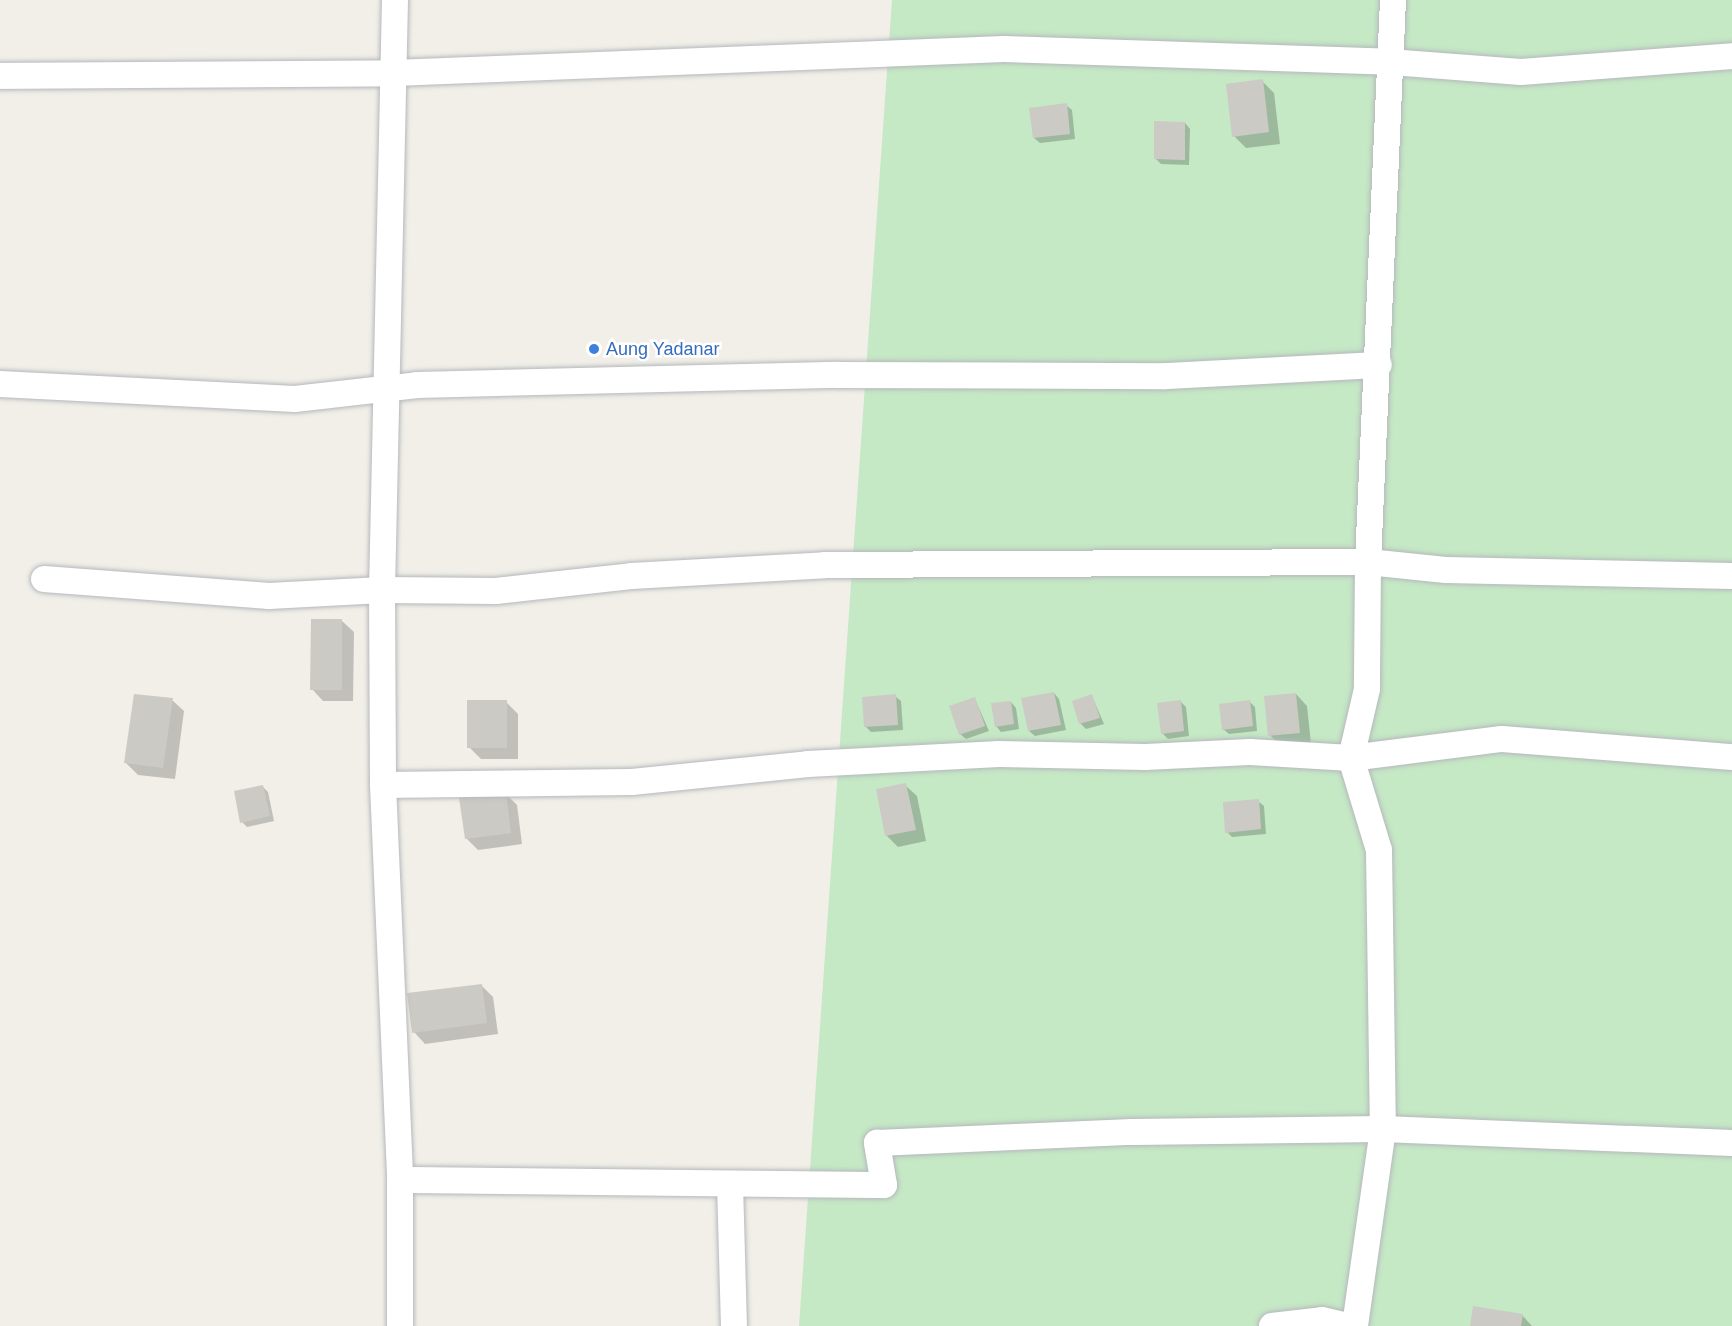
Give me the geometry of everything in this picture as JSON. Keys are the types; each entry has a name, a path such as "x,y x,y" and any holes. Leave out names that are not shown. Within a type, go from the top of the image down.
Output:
{"street":[{"path":"395,0 382,591 383,785 400,1180 400,1326"},
{"path":"1355,1326 1383,1129 1379,850 1351,758 1366,689 1368,562 1379,365 1393,0"},
{"path":"0,76 394,73 1004,50 1390,62 1521,72 1732,56"},
{"path":"0,384 295,399 386,386 838,375 1166,376 1379,365"},
{"path":"44,579 269,597 382,591 496,591 631,576 825,565 1368,562 1446,570 1732,576"},
{"path":"383,785 632,782 808,764 999,754 1145,757 1250,752 1351,758 1502,739 1732,757"},
{"path":"400,1180 609,1179 730,1184 884,1185 877,1143 1132,1132 1383,1129 1732,1143"},
{"path":"730,1184 734,1326"},
{"path":"1272,1326 1322,1320 1347,1326"}],"green space":[{"path":"892,0 1732,0 1732,1326 799,1326"}],"building":[{"path":"1263,79 1269,132 1232,137 1226,84"},
{"path":"1067,103 1070,134 1033,138 1029,108"},
{"path":"1154,121 1185,122 1185,160 1154,159"},
{"path":"311,619 342,619 342,690 310,690"},
{"path":"1054,692 1061,725 1028,731 1021,698"},
{"path":"1296,693 1300,733 1268,736 1264,696"},
{"path":"134,694 173,698 163,768 124,763"},
{"path":"896,694 898,725 864,727 862,697"},
{"path":"1092,694 1100,718 1079,724 1072,701"},
{"path":"975,697 985,726 959,735 949,706"},
{"path":"467,700 507,700 507,748 467,748"},
{"path":"1181,700 1184,731 1161,734 1157,703"},
{"path":"1250,700 1253,726 1222,730 1219,704"},
{"path":"1011,701 1014,724 995,727 991,703"},
{"path":"906,783 916,830 885,836 876,789"},
{"path":"263,785 270,816 240,823 234,791"},
{"path":"506,792 511,833 465,839 459,798"},
{"path":"1259,799 1261,829 1225,833 1223,802"},
{"path":"482,984 487,1023 412,1033 407,993"},
{"path":"1473,1306 1523,1314 1521,1326 1470,1326"}],"place":[{"name":"Aung Yadanar","path":"594,349"}]}
